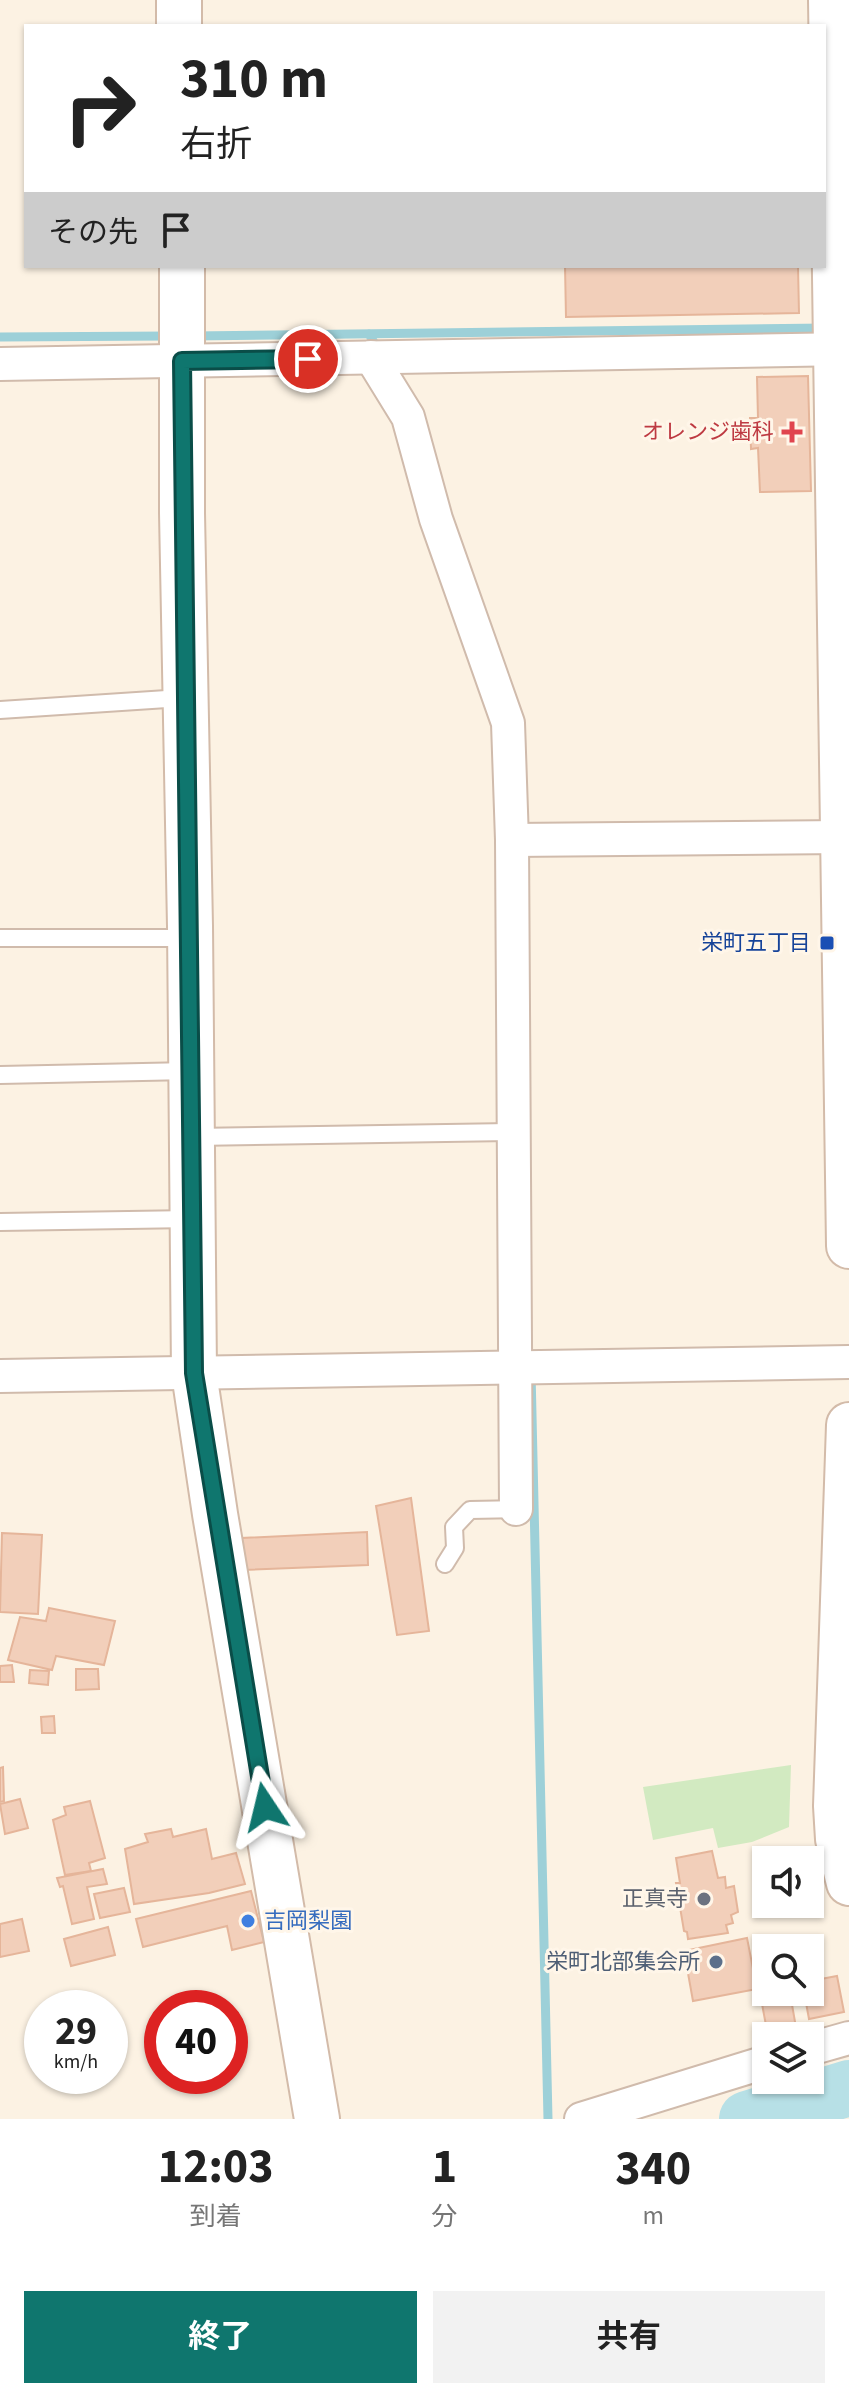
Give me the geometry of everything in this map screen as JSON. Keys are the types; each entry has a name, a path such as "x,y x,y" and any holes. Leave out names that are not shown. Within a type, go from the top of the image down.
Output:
{"street":[{"path":"179,0 179,24"},
{"path":"831,0 842,226 843,837 849,1246"},
{"path":"182,268 194,1373 317,2119"},
{"path":"0,364 182,341 371,357 842,350"},
{"path":"371,357 408,417 436,519 508,723 512,840 516,1509"},
{"path":"512,840 843,837"},
{"path":"0,1376 849,1362"},
{"path":"849,1425 836,1806 838,1839 849,1883"},
{"path":"824,2045 849,2038"},
{"path":"581,2119 752,2066"}],"lane":[{"path":"0,710 185,698"},
{"path":"0,938 190,938"},
{"path":"0,1075 191,1071"},
{"path":"193,1137 514,1132"},
{"path":"0,1222 194,1219"},
{"path":"445,1564 455,1548 454,1527 470,1510 516,1509"}],"green space":[{"path":"791,1765 789,1827 752,1842 718,1848 713,1828 653,1840 643,1787"}],"building":[{"path":"565,268 798,268 799,313 566,317"},
{"path":"808,376 811,491 760,492 758,448 751,449 750,418 758,418 757,377"},
{"path":"411,1498 429,1631 397,1635 376,1506"},
{"path":"367,1532 368,1565 244,1570 242,1538"},
{"path":"2,1533 42,1535 38,1614 0,1612"},
{"path":"49,1608 115,1621 104,1665 56,1656 52,1670 8,1660 20,1617 46,1621"},
{"path":"12,1665 14,1682 0,1682 0,1666"},
{"path":"76,1669 98,1669 99,1689 76,1690"},
{"path":"30,1670 49,1671 48,1685 29,1683"},
{"path":"54,1716 55,1733 42,1733 41,1717"},
{"path":"3,1767 4,1801 0,1802 0,1768"},
{"path":"20,1799 28,1828 5,1834 0,1804"},
{"path":"90,1801 105,1858 89,1863 91,1871 65,1875 53,1820 66,1815 64,1807"},
{"path":"171,1829 173,1837 206,1829 212,1859 236,1853 245,1884 209,1893 134,1904 125,1849 148,1842 145,1834"},
{"path":"712,1851 718,1878 725,1877 726,1888 734,1886 738,1912 731,1915 733,1923 726,1925 728,1933 688,1939 676,1883 680,1883 676,1858"},
{"path":"103,1869 107,1884 87,1887 94,1919 72,1924 63,1886 60,1887 57,1878"},
{"path":"124,1888 130,1912 100,1918 94,1894"},
{"path":"251,1891 264,1942 232,1950 227,1926 143,1947 136,1919"},
{"path":"22,1919 29,1951 0,1957 0,1924"},
{"path":"108,1927 115,1955 71,1966 64,1939"},
{"path":"747,1938 752,1964 752,1990 693,2001 684,1951"},
{"path":"837,1976 844,2012 809,2019 807,2006 824,2006 824,1978"},
{"path":"762,2006 792,2006 795,2022 765,2022"}],"waterway":[{"path":"192,336 826,328"},
{"path":"369,334 378,349"},
{"path":"0,337 170,336"},
{"path":"531,1371 548,2119"},
{"path":"747,2119 849,2088"}],"place":[{"name":"オレンジ歯科","path":"792,432"},
{"name":"栄町五丁目","path":"827,943"},
{"name":"正真寺","path":"704,1899"},
{"name":"吉岡梨園","path":"248,1921"},
{"name":"栄町北部集会所","path":"716,1962"}],"route":[{"path":"265,1807 194,1373 182,361 308,359"}]}
